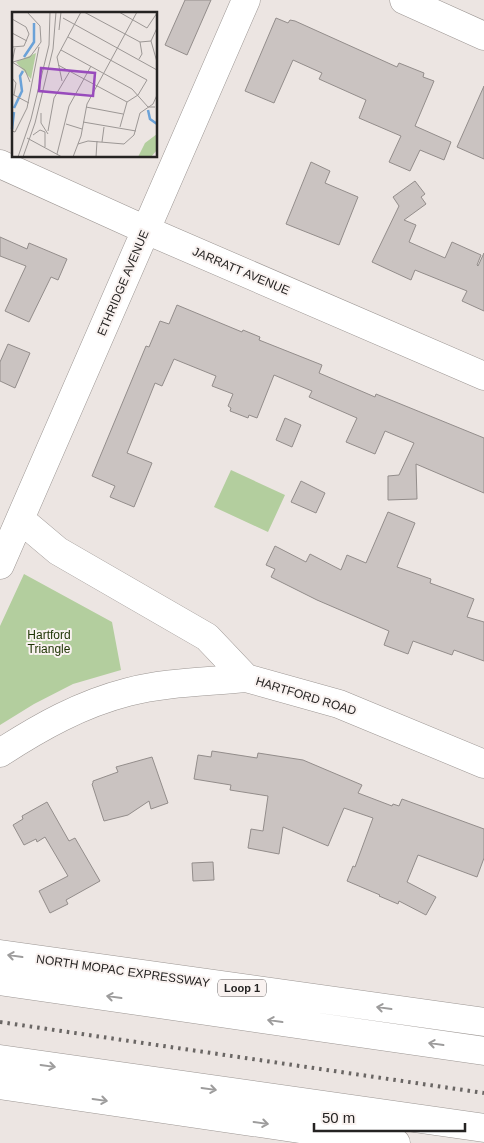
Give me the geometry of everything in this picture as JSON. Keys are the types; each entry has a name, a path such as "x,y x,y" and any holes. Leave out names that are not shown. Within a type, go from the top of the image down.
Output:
{"main road":[{"name":"ETHRIDGE AVENUE","path":"0,565 246,0"},
{"path":"404,0 484,36"},
{"name":"JARRATT AVENUE","path":"0,164 146,230 484,376"},
{"name":"HARTFORD ROAD","path":"20,519 58,551 207,638 246,678 339,704 484,764"},
{"path":"0,753 58,718 128,692 176,684 246,678"},
{"name":"NORTH MOPAC EXPRESSWAY","path":"0,954 484,1022"},
{"path":"0,981 484,1051"},
{"path":"0,1059 484,1128"},
{"path":"0,1085 396,1143"}],"green space":[{"path":"231,470 285,495 268,532 214,507"},
{"name":"Hartford Triangle","path":"24,574 112,622 121,670 73,684 34,704 0,725 0,626"}],"building":[{"path":"185,0 211,0 187,55 165,45"},
{"path":"276,18 288,23 290,20 295,21 397,67 399,63 424,73 423,77 434,81 415,126 451,142 444,160 420,150 410,171 389,162 401,136 359,118 366,100 319,79 322,73 293,60 274,103 245,91"},
{"path":"484,86 484,159 457,147"},
{"path":"311,162 330,171 325,183 358,197 339,245 286,224"},
{"path":"415,181 425,194 421,197 426,204 404,220 416,225 409,242 445,258 452,242 481,255 478,266 484,253 484,311 462,301 467,291 415,270 411,280 372,262 399,206 393,197"},
{"path":"0,237 27,249 29,243 67,259 58,280 51,277 29,322 5,311 26,266 0,256"},
{"path":"177,305 242,332 243,330 260,337 259,340 322,365 319,373 375,397 376,394 484,438 484,493 416,464 417,499 388,500 388,476 399,475 414,443 385,431 375,454 346,442 357,418 309,397 312,391 274,375 257,418 249,415 248,418 230,411 231,408 228,406 233,394 212,386 216,376 174,359 162,386 155,383 127,453 152,463 134,507 110,497 115,486 92,476 146,346 149,347 160,321 169,324"},
{"path":"8,344 30,353 15,388 0,381 0,362"},
{"path":"285,418 301,425 292,447 276,440"},
{"path":"301,481 325,493 316,513 291,502"},
{"path":"388,512 415,523 397,567 431,579 430,583 474,599 467,617 484,622 484,661 454,650 452,655 413,641 408,654 384,645 389,631 317,600 271,577 275,569 266,565 275,546 306,562 310,554 341,570 347,555 366,563"},
{"path":"212,751 257,758 258,753 303,760 362,785 358,793 392,806 393,804 399,806 402,799 484,829 484,858 477,877 418,855 407,882 436,897 426,915 399,901 398,904 347,881 353,866 355,867 373,818 344,808 328,846 283,827 279,854 248,848 251,829 263,831 268,796 230,790 231,785 194,779 198,755 211,757"},
{"path":"152,757 168,803 151,809 149,801 128,815 104,821 92,784 93,781 118,772 116,767"},
{"path":"47,802 69,841 75,838 100,881 66,900 68,904 50,913 39,891 68,876 45,837 37,842 36,839 24,845 13,825 23,819 22,816"},
{"path":"213,862 214,880 193,881 192,863"}],"railway":[{"path":"0,1022 484,1093"}]}
